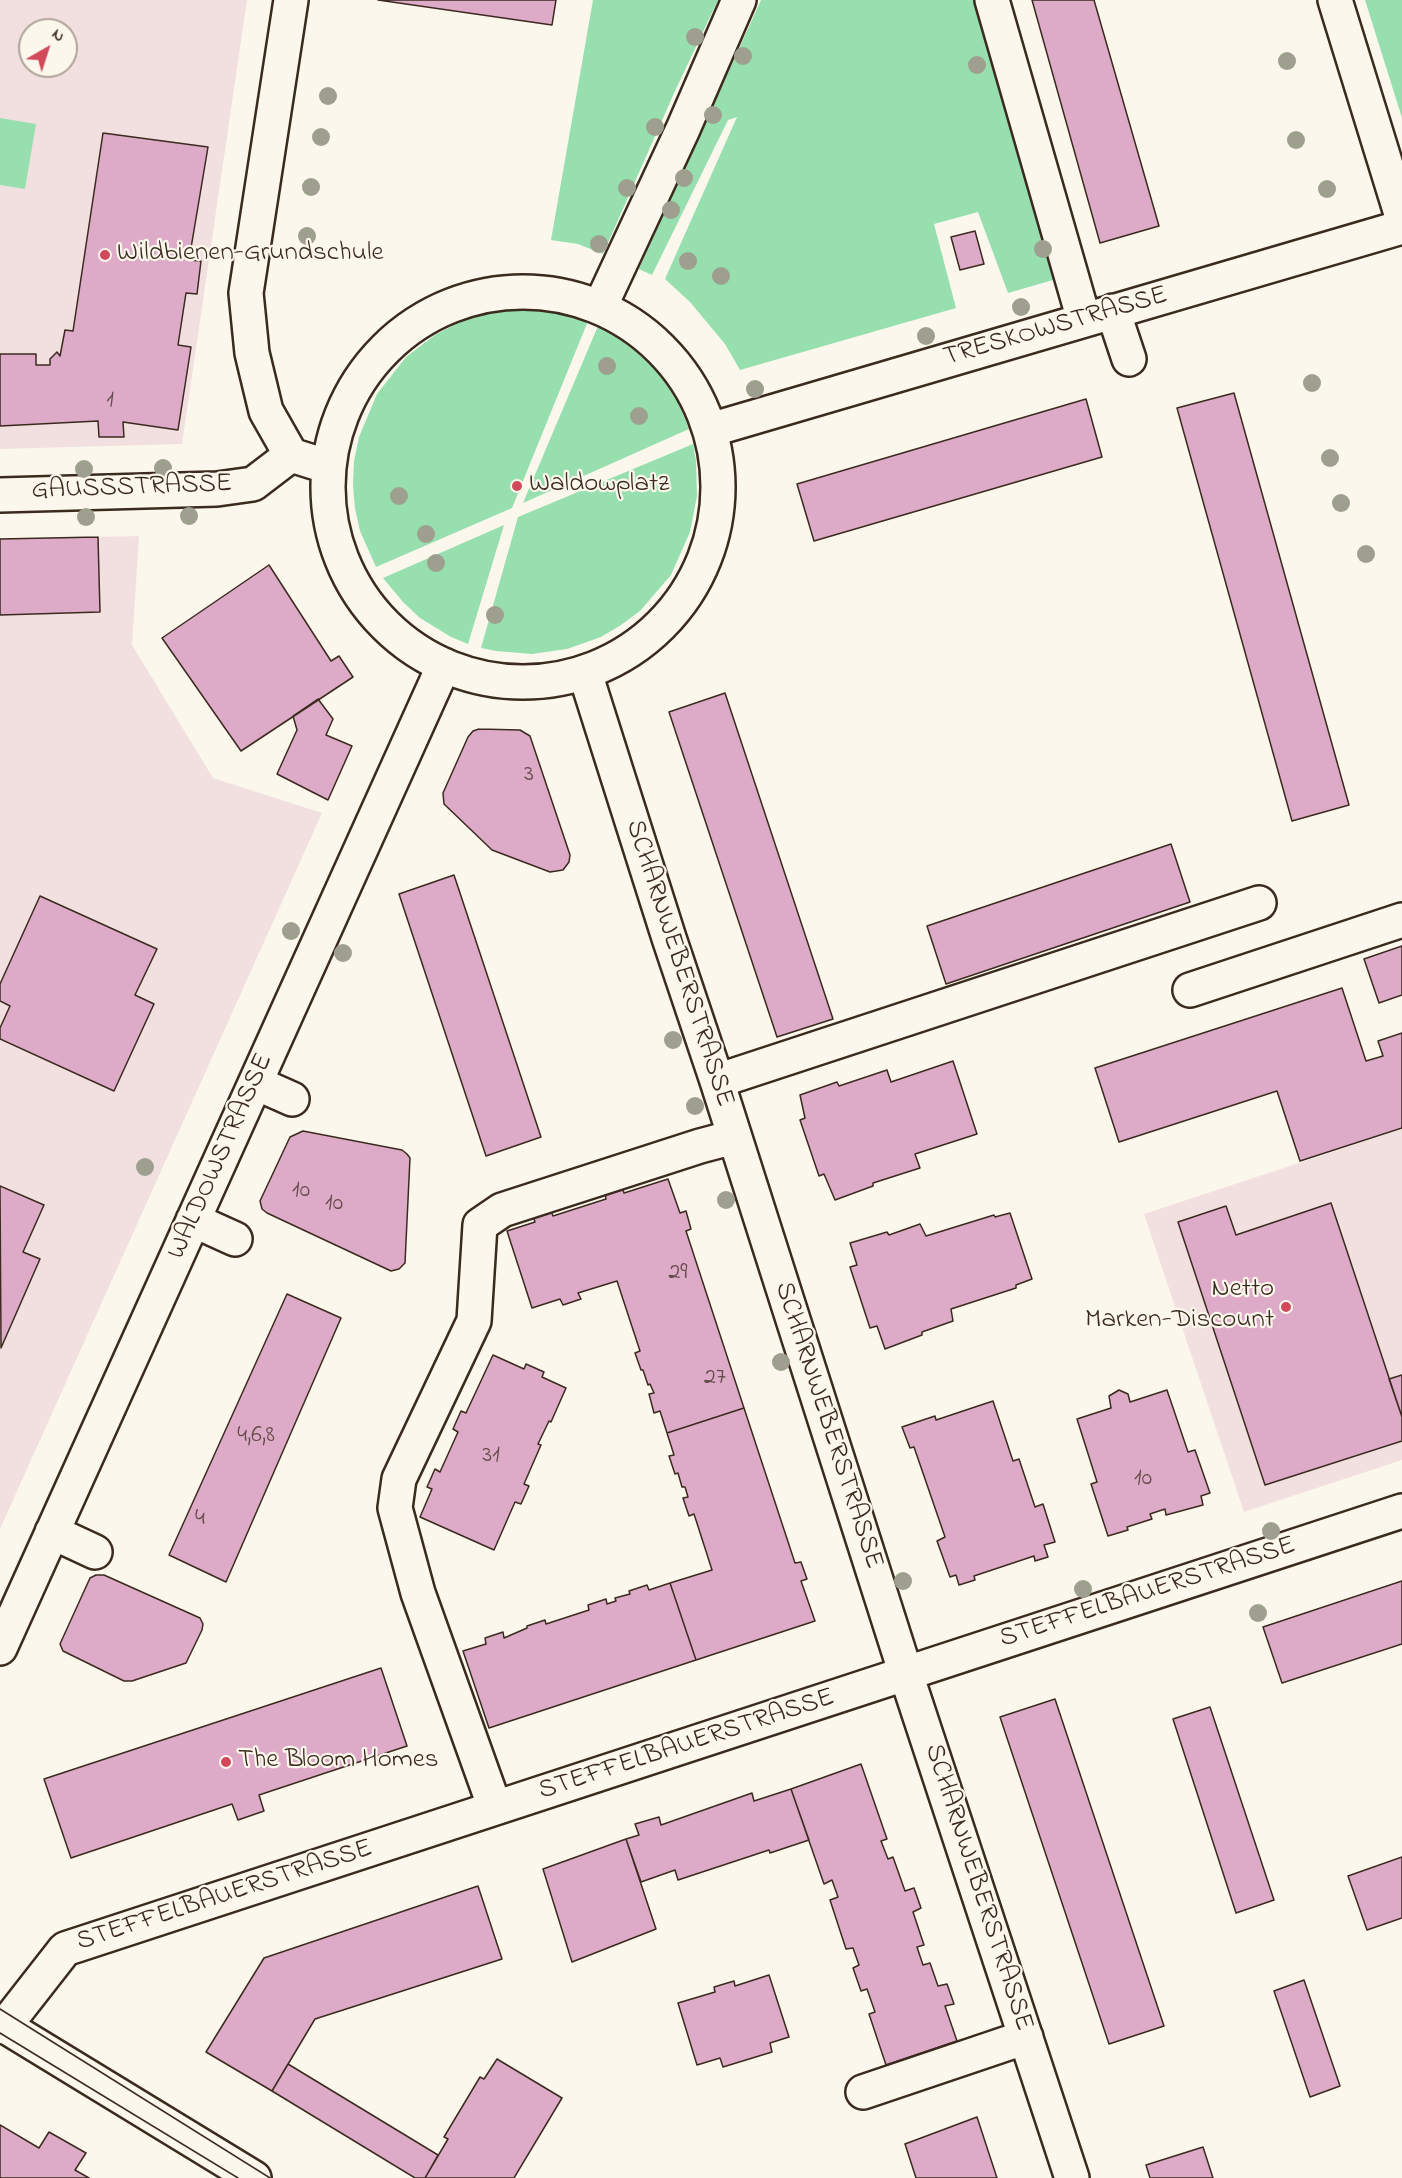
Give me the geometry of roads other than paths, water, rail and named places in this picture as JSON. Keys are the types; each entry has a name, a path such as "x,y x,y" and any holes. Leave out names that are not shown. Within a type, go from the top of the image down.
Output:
{"street":[{"path":"291,0 246,293 252,353 266,411 291,455 329,467"},
{"path":"600,307 683,129 739,0"},
{"path":"992,0 1099,316 1129,359"},
{"path":"1335,0 1402,217"},
{"name":"TRESKOWSTRASSE","path":"710,430 1402,226"},
{"path":"529,292 568,297 600,307 632,325 659,346 685,378 698,399 710,430 719,479 715,529 698,577 669,618 631,651 585,673 544,682 510,682 473,676 422,654 395,634 372,611 354,583 341,556 332,527 328,497 329,467 336,431 350,397 365,374 395,340 424,319 457,303 493,294 529,292"},
{"name":"GAUSSSTRASSE","path":"0,495 218,489 253,484 291,455"},
{"name":"WALDOWSTRASSE","path":"0,1648 444,665"},
{"name":"SCHARNWEBERSTRASSE","path":"585,673 906,1674 1072,2178"},
{"path":"717,1081 1259,903"},
{"path":"1190,990 1402,920"},
{"path":"256,1083 292,1100"},
{"path":"495,1808 418,1593 395,1508 399,1479 474,1321 480,1225 502,1210 734,1137"},
{"path":"194,1220 235,1239"},
{"name":"STEFFELBAUERSTRASSE","path":"2,2025 65,1949 1402,1511"},
{"path":"52,1532 95,1552"},
{"path":"2,2025 254,2178"},
{"path":"862,2092 1026,2037"}],"tram line":[{"path":"0,2009 270,2178"},
{"path":"0,2033 238,2178"}],"place":[{"name":"Wildbienen-Grundschule","path":"105,255"},
{"name":"Waldowplatz","path":"517,486"},
{"name":"Netto Marken-Discount","path":"1286,1307"},
{"name":"The Bloom Homes","path":"226,1762"}]}
